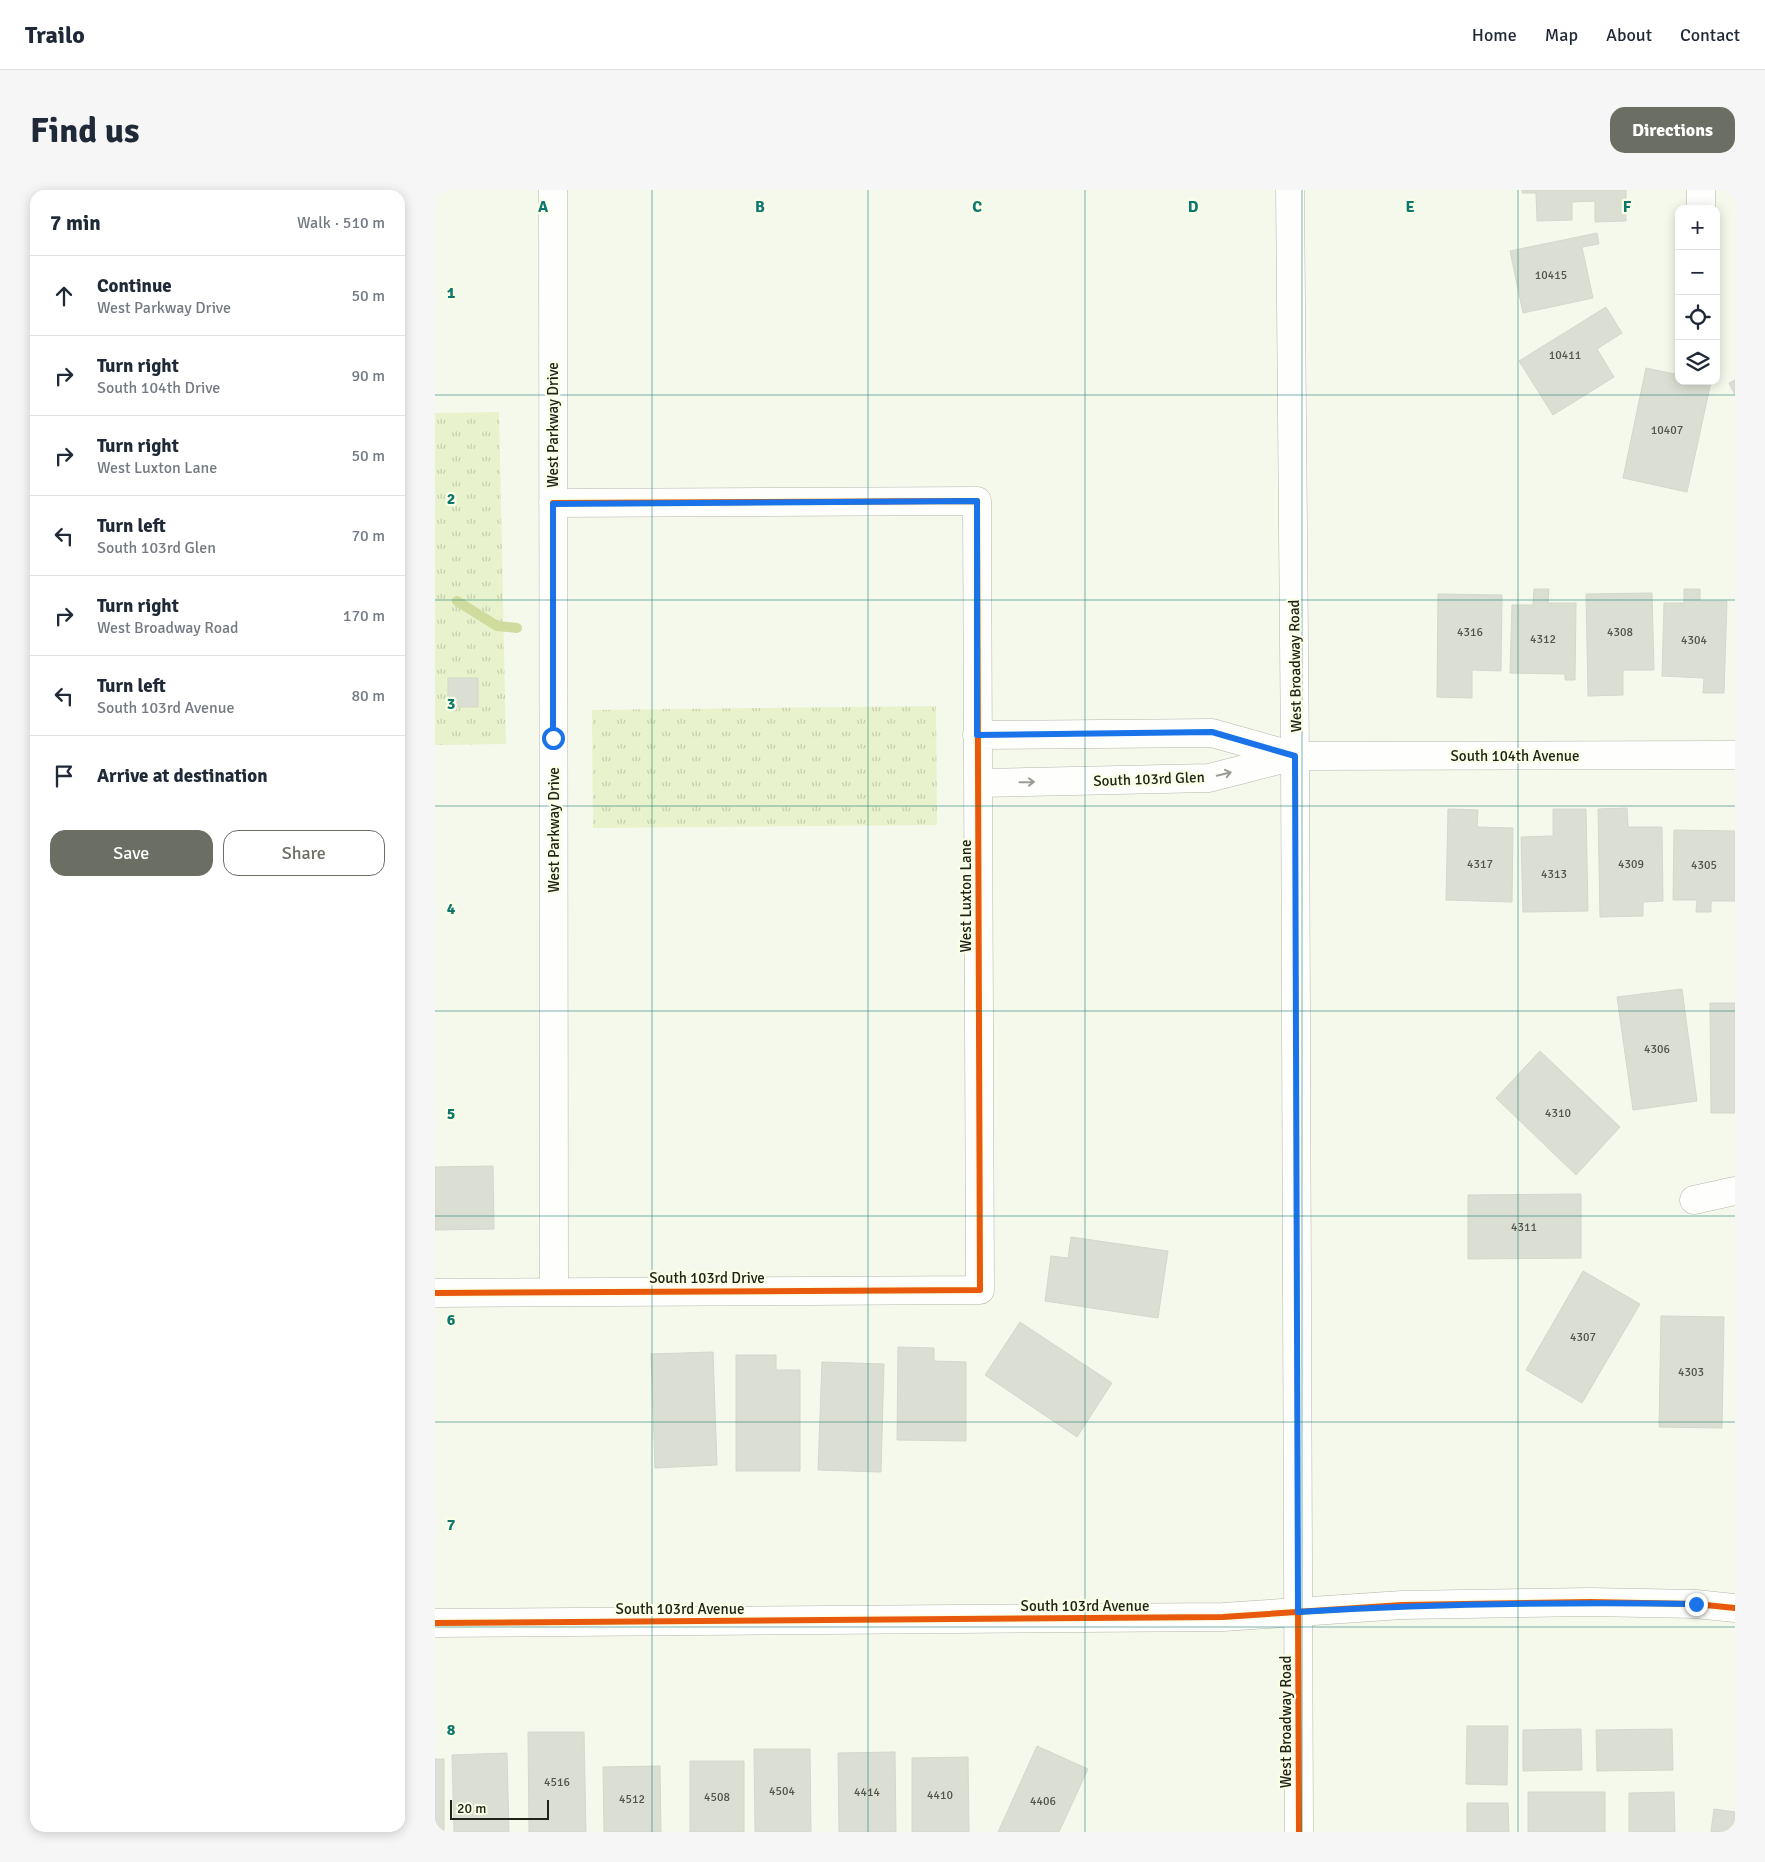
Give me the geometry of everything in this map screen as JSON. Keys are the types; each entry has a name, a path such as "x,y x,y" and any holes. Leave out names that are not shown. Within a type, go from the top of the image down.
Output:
{"street":[{"name":"West Parkway Drive","path":"553,190 554,1291"},
{"name":"West Broadway Road","path":"1290,190 1295,756 1299,1832"},
{"path":"1701,190 1701,205"},
{"name":"West Luxton Lane","path":"553,504 977,501 980,1290"},
{"path":"977,735 1212,732 1295,756"},
{"name":"South 104th Avenue","path":"1295,756 1735,755"},
{"name":"South 103rd Glen","path":"978,783 1209,778 1295,756"},
{"path":"1694,1200 1735,1191"},
{"name":"South 103rd Drive","path":"435,1293 980,1290"},
{"name":"South 103rd Avenue","path":"435,1624 1223,1618 1402,1606 1590,1602 1696,1604 1735,1608"}],"green space":[{"path":"499,412 506,744 435,745 435,413"},
{"path":"936,706 937,825 593,828 592,710"}],"building":[{"path":"1522,190 1626,190 1626,221 1595,222 1595,201 1572,202 1572,220 1537,221 1536,193 1522,193"},
{"path":"1597,233 1599,244 1582,247 1593,298 1523,313 1510,251"},
{"path":"1606,307 1622,333 1597,349 1614,377 1553,415 1519,361"},
{"path":"1646,368 1675,374 1675,385 1710,385 1687,492 1623,478"},
{"path":"1735,380 1735,395 1729,383"},
{"path":"1534,589 1549,589 1548,603 1576,603 1575,680 1565,680 1565,674 1510,673 1512,605 1533,605"},
{"path":"1684,589 1700,589 1700,601 1727,601 1724,693 1703,693 1704,678 1662,676 1664,603 1684,603"},
{"path":"1652,593 1654,670 1623,670 1623,695 1588,696 1586,594"},
{"path":"1438,594 1502,595 1501,671 1472,670 1472,698 1437,697"},
{"path":"448,678 478,678 478,707 448,707"},
{"path":"1627,808 1628,827 1662,827 1663,901 1643,902 1643,916 1600,917 1598,809"},
{"path":"1448,809 1478,810 1477,827 1513,828 1512,902 1446,900"},
{"path":"1553,809 1586,809 1588,911 1523,912 1521,837 1553,836"},
{"path":"1674,830 1735,831 1735,901 1711,901 1711,912 1696,912 1697,900 1673,900"},
{"path":"1682,989 1697,1101 1633,1110 1617,997"},
{"path":"1710,1003 1735,1003 1735,1113 1711,1113"},
{"path":"1540,1051 1620,1127 1576,1175 1496,1098"},
{"path":"493,1166 494,1229 435,1230 435,1167"},
{"path":"1581,1194 1581,1258 1468,1259 1468,1195"},
{"path":"1071,1237 1168,1251 1158,1318 1045,1301 1051,1256 1068,1258"},
{"path":"1583,1271 1640,1304 1582,1403 1526,1370"},
{"path":"1661,1316 1724,1317 1722,1428 1659,1427"},
{"path":"1020,1322 1112,1383 1077,1437 985,1375"},
{"path":"898,1347 934,1348 934,1361 966,1362 966,1441 897,1440"},
{"path":"713,1352 717,1465 655,1468 651,1354"},
{"path":"736,1355 776,1355 776,1370 800,1370 800,1471 736,1471"},
{"path":"822,1362 884,1364 881,1472 818,1470"},
{"path":"1467,1726 1508,1726 1507,1785 1466,1784"},
{"path":"1581,1729 1582,1770 1523,1771 1523,1730"},
{"path":"1672,1729 1673,1770 1597,1771 1596,1730"},
{"path":"528,1732 584,1732 586,1832 529,1832"},
{"path":"1037,1746 1088,1769 1059,1832 998,1832"},
{"path":"754,1749 810,1749 811,1832 755,1832"},
{"path":"895,1752 896,1832 839,1832 838,1753"},
{"path":"507,1753 509,1832 454,1832 452,1755"},
{"path":"968,1757 969,1832 912,1832 912,1758"},
{"path":"435,1759 444,1759 444,1832 435,1832"},
{"path":"690,1761 744,1761 744,1832 690,1832"},
{"path":"660,1766 661,1832 604,1832 603,1767"},
{"path":"1528,1792 1605,1792 1605,1832 1528,1832"},
{"path":"1674,1792 1675,1832 1629,1832 1629,1793"},
{"path":"1467,1803 1508,1803 1509,1832 1467,1832"},
{"path":"1714,1809 1735,1812 1735,1832 1711,1832"}],"waterway":[{"path":"457,601 497,626 517,628"}],"cycle path":[{"path":"435,1293 980,1290 977,501 553,503"},
{"path":"435,1623 1223,1617 1402,1605 1590,1602 1696,1604 1735,1608"},
{"path":"1298,1612 1299,1832"}],"route":[{"path":"553,738 553,504 977,501 977,735 1212,732 1295,756 1295,1229 1298,1612 1402,1606 1590,1602 1696,1604"}]}
